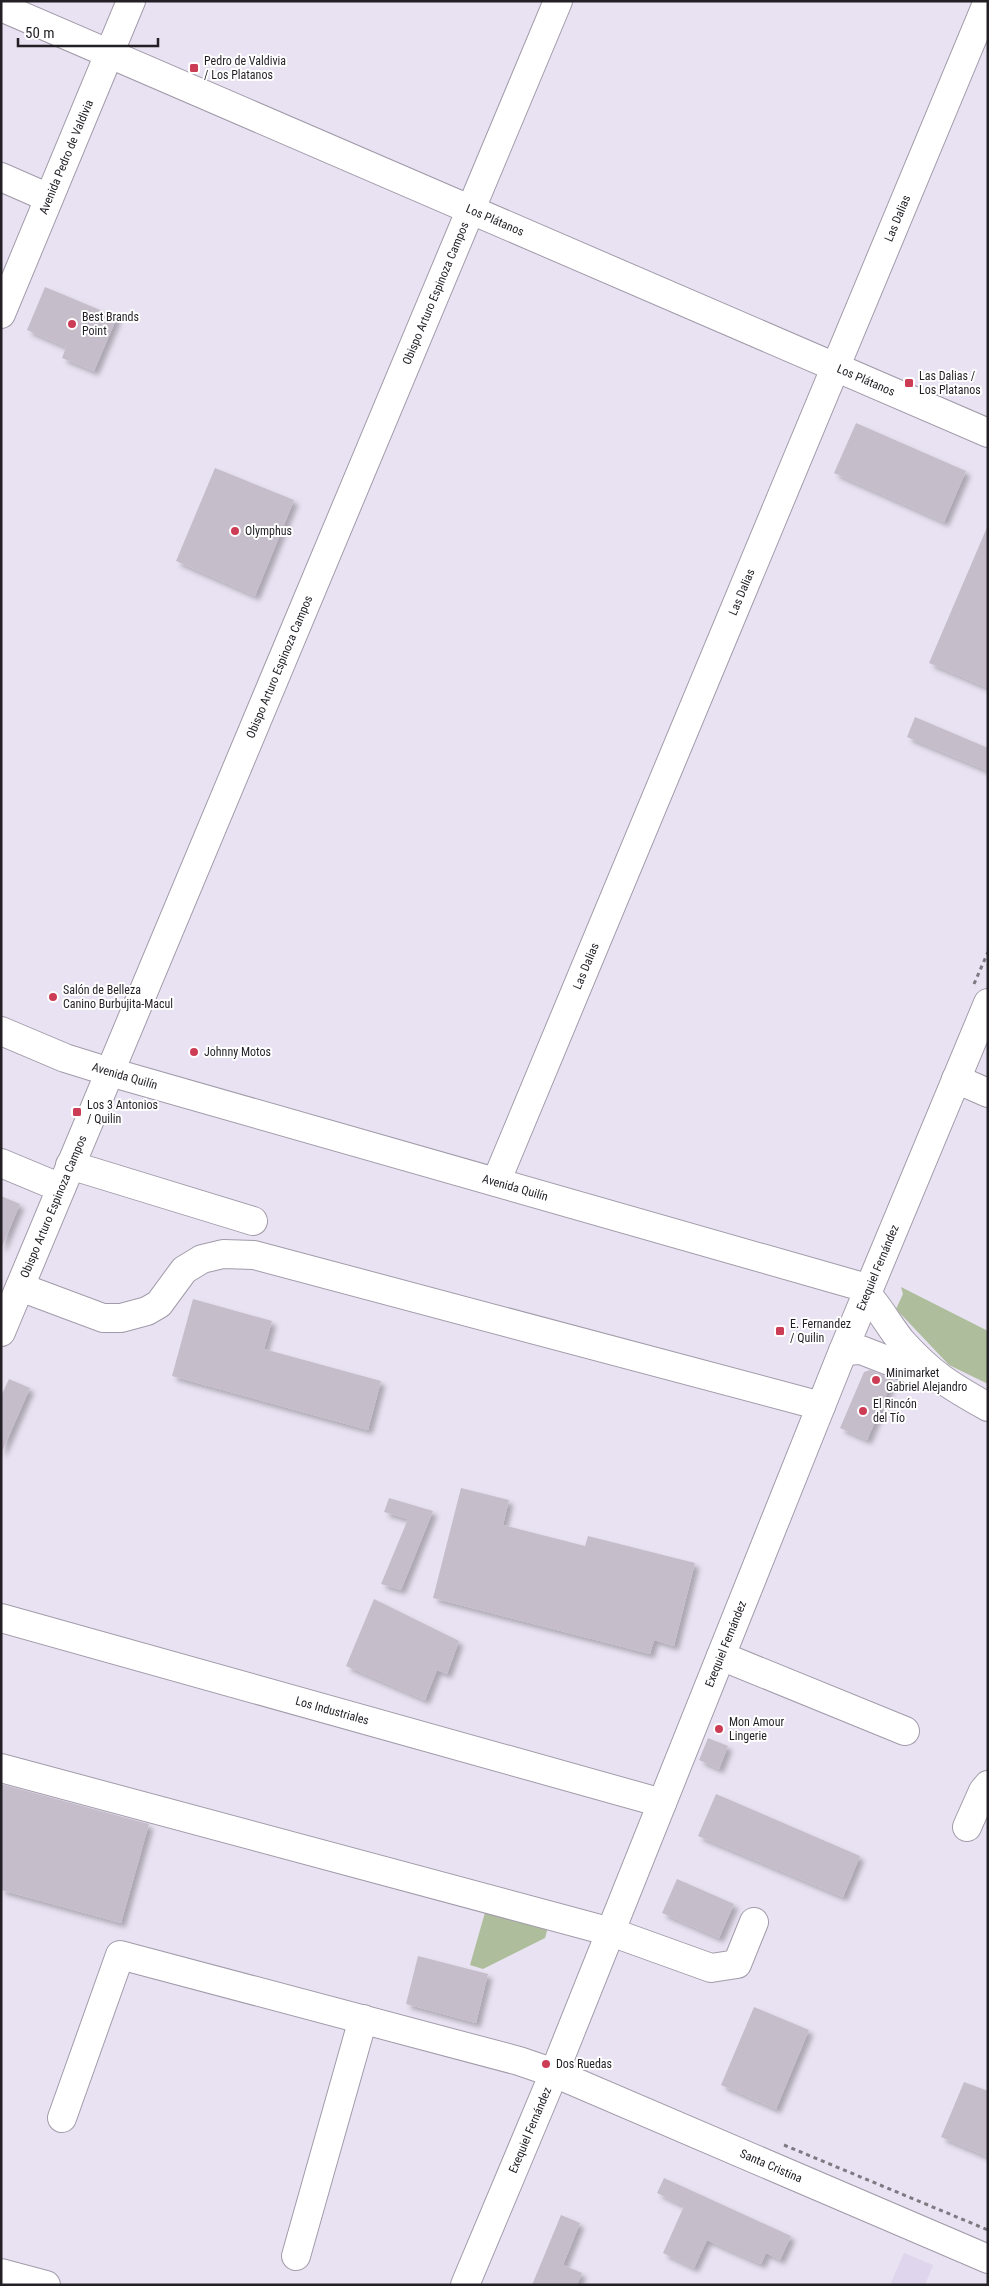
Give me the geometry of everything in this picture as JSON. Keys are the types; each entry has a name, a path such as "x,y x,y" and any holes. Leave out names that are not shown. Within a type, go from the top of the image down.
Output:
{"street":[{"name":"Avenida Pedro de Valdivia","path":"1,314 132,1"},
{"name":"Obispo Arturo Espinoza Campos","path":"1,1332 558,1"},
{"name":"Las Dalias","path":"496,1182 988,1"},
{"name":"Los Plátanos","path":"1,7 988,433"},
{"path":"1,177 49,198"},
{"name":"Exequiel Fernández","path":"465,2285 554,2074 866,1293 988,1003"},
{"name":"Avenida Quilín","path":"1,1031 66,1058 110,1072 856,1285 866,1293 902,1341 928,1369 941,1380 988,1407"},
{"path":"956,1079 988,1093"},
{"path":"1,1163 253,1221"},
{"path":"20,1287 103,1318 121,1318 146,1311 159,1304 184,1270 202,1259 223,1254 254,1255 821,1406"},
{"path":"843,1351 861,1350 941,1380"},
{"name":"Los Industriales","path":"1,1618 662,1803"},
{"path":"721,1656 905,1731"},
{"path":"1,1768 610,1932 712,1968 737,1964 754,1922"},
{"path":"967,1827 983,1791 988,1785"},
{"name":"Santa Cristina","path":"62,2118 120,1955 519,2060 988,2259"},
{"path":"296,2256 363,2019"},
{"path":"8,2278 46,2285"}],"shaded area":[{"path":"904,2253 933,2265 925,2285 890,2285"}],"green space":[{"path":"901,1287 988,1331 988,1384 949,1365 896,1309 903,1294"},
{"path":"486,1909 548,1927 545,1938 483,1969 470,1965"}],"building":[{"name":"Best Brands Point","path":"45,287 117,317 94,371 62,358 66,347 27,330"},
{"path":"856,423 966,471 944,522 834,473"},
{"name":"Olymphus","path":"215,468 294,500 255,596 176,561"},
{"path":"988,525 988,688 929,663"},
{"path":"915,717 988,748 988,771 907,737"},
{"path":"1,1196 20,1204 1,1249"},
{"path":"193,1299 272,1321 264,1349 381,1381 368,1430 172,1376"},
{"name":"El Rincón del Tío","path":"870,1370 893,1379 867,1440 840,1428 864,1372"},
{"path":"9,1379 30,1388 1,1454 1,1396"},
{"path":"461,1488 509,1500 503,1525 585,1546 588,1536 695,1563 674,1646 654,1640 650,1654 433,1598"},
{"path":"389,1498 433,1511 401,1590 381,1584 408,1519 384,1512"},
{"path":"374,1599 459,1641 447,1674 437,1670 425,1700 346,1666"},
{"path":"708,1738 728,1746 719,1769 699,1760"},
{"path":"1,1784 149,1824 121,1923 1,1890"},
{"path":"716,1794 860,1856 843,1897 698,1836"},
{"path":"677,1879 734,1904 719,1938 662,1913"},
{"path":"418,1956 488,1974 476,2023 406,2004"},
{"path":"754,2007 809,2030 776,2109 721,2085"},
{"path":"964,2082 988,2091 988,2157 941,2137"},
{"path":"664,2178 791,2236 780,2260 766,2253 761,2264 707,2240 694,2268 663,2253 684,2206 657,2193"},
{"path":"561,2215 580,2223 563,2265 582,2273 577,2285 532,2285"}],"place":[{"name":"Pedro de Valdivia / Los Platanos","path":"194,68"},
{"name":"Best Brands Point","path":"72,324"},
{"name":"Las Dalias / Los Platanos","path":"909,383"},
{"name":"Olymphus","path":"235,531"},
{"name":"Salón de Belleza Canino Burbujita-Macul","path":"53,997"},
{"name":"Johnny Motos","path":"194,1052"},
{"name":"Los 3 Antonios / Quilin","path":"77,1112"},
{"name":"E. Fernandez / Quilin","path":"780,1331"},
{"name":"Minimarket Gabriel Alejandro","path":"876,1380"},
{"name":"El Rincón del Tío","path":"863,1411"},
{"name":"Mon Amour Lingerie","path":"719,1729"},
{"name":"Dos Ruedas","path":"546,2064"}]}
